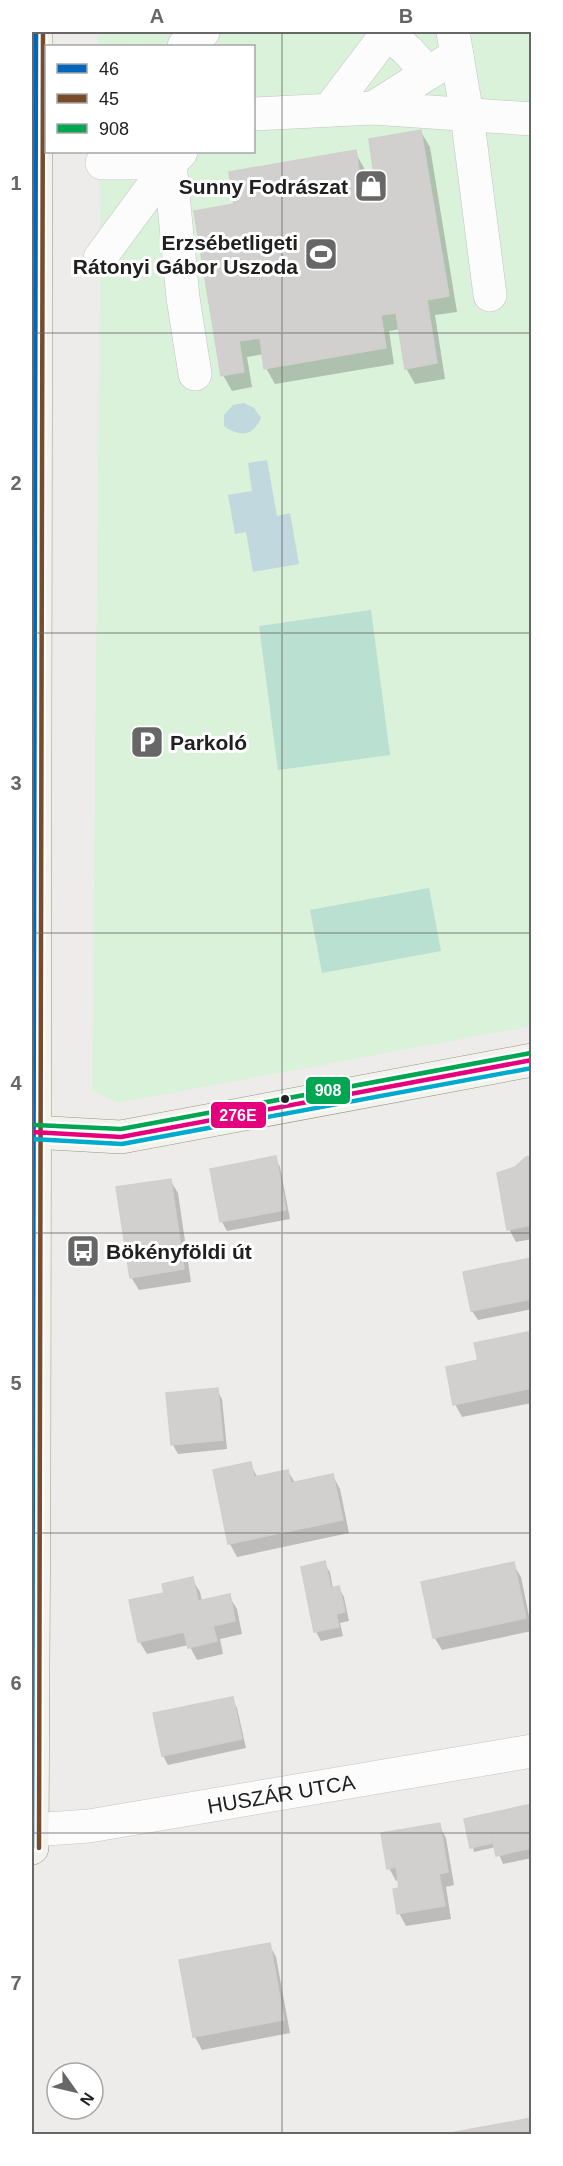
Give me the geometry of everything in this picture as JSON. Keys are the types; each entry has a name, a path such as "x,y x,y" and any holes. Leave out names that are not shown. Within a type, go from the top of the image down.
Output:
{"street":[{"path":"32,1848 36,32"},
{"path":"184,45 203,32"},
{"path":"329,110 387,32 428,74"},
{"path":"373,108 428,74 455,43"},
{"path":"455,43 467,115 490,295"},
{"path":"255,114 373,108 531,119"},
{"path":"102,163 158,157"},
{"path":"100,258 158,157"},
{"path":"158,157 195,374"},
{"path":"33,1132 122,1137 531,1060"},
{"name":"HUSZÁR UTCA","path":"32,1830 88,1826 531,1751"}],"green space":[{"path":"97,32 531,32 531,1026 117,1103 92,1090 99,153 255,153 255,45 98,45"},
{"path":"371,610 390,755 278,770 259,626"},
{"path":"429,888 441,951 322,973 310,910"}],"water":[{"path":"244,403 254,408 261,418 254,429 240,433 224,426 224,415 233,405"},
{"path":"267,460 277,516 290,513 299,564 253,572 246,532 235,534 228,495 252,491 248,463"}],"building":[{"name":"Erzsébetligeti Rátonyi Gábor Uszoda","path":"421,130 449,296 427,300 437,363 405,369 396,313 381,315 386,348 264,369 260,338 239,341 244,372 221,376 194,211 234,204 229,172 356,150 361,183 375,181 369,139"},
{"path":"276,1156 286,1210 220,1222 210,1169"},
{"path":"532,1156 532,1225 507,1230 497,1173 515,1167 526,1157"},
{"path":"171,1179 184,1269 130,1278 116,1187"},
{"path":"531,1258 532,1299 471,1311 463,1272"},
{"path":"528,1332 532,1349 532,1388 453,1405 446,1367 478,1360 474,1343"},
{"path":"218,1388 223,1440 171,1445 166,1393"},
{"path":"251,1462 254,1477 288,1470 291,1483 333,1474 343,1520 228,1544 213,1470"},
{"path":"325,1561 331,1588 339,1586 345,1612 336,1614 339,1627 314,1632 301,1567"},
{"path":"514,1562 526,1618 433,1638 421,1582"},
{"path":"193,1577 198,1601 230,1594 235,1621 213,1626 217,1641 188,1648 184,1632 138,1642 129,1600 164,1593 162,1584"},
{"path":"233,1697 242,1739 162,1756 153,1713"},
{"path":"532,1804 532,1848 496,1856 487,1814"},
{"path":"487,1814 493,1843 470,1848 464,1819"},
{"path":"440,1823 448,1872 439,1874 445,1906 397,1914 393,1889 399,1888 396,1867 387,1869 381,1833"},
{"path":"270,1943 284,2020 193,2037 179,1960"},
{"path":"532,2118 532,2134 451,2133"}],"transit line":[{"name":"46","path":"32,1848 36,32"},
{"name":"45","path":"39,1848 43,32"},
{"name":"908","path":"35,1125 121,1129 531,1053"},
{"name":"276E","path":"32,1132 121,1137 532,1060"},
{"path":"32,1139 122,1144 532,1068"}],"place":[{"name":"Sunny Fodrászat","path":"371,186"},
{"name":"Erzsébetligeti Rátonyi Gábor Uszoda","path":"321,254"},
{"name":"Parkoló","path":"147,742"},
{"name":"Bökényföldi út","path":"83,1251"}]}
